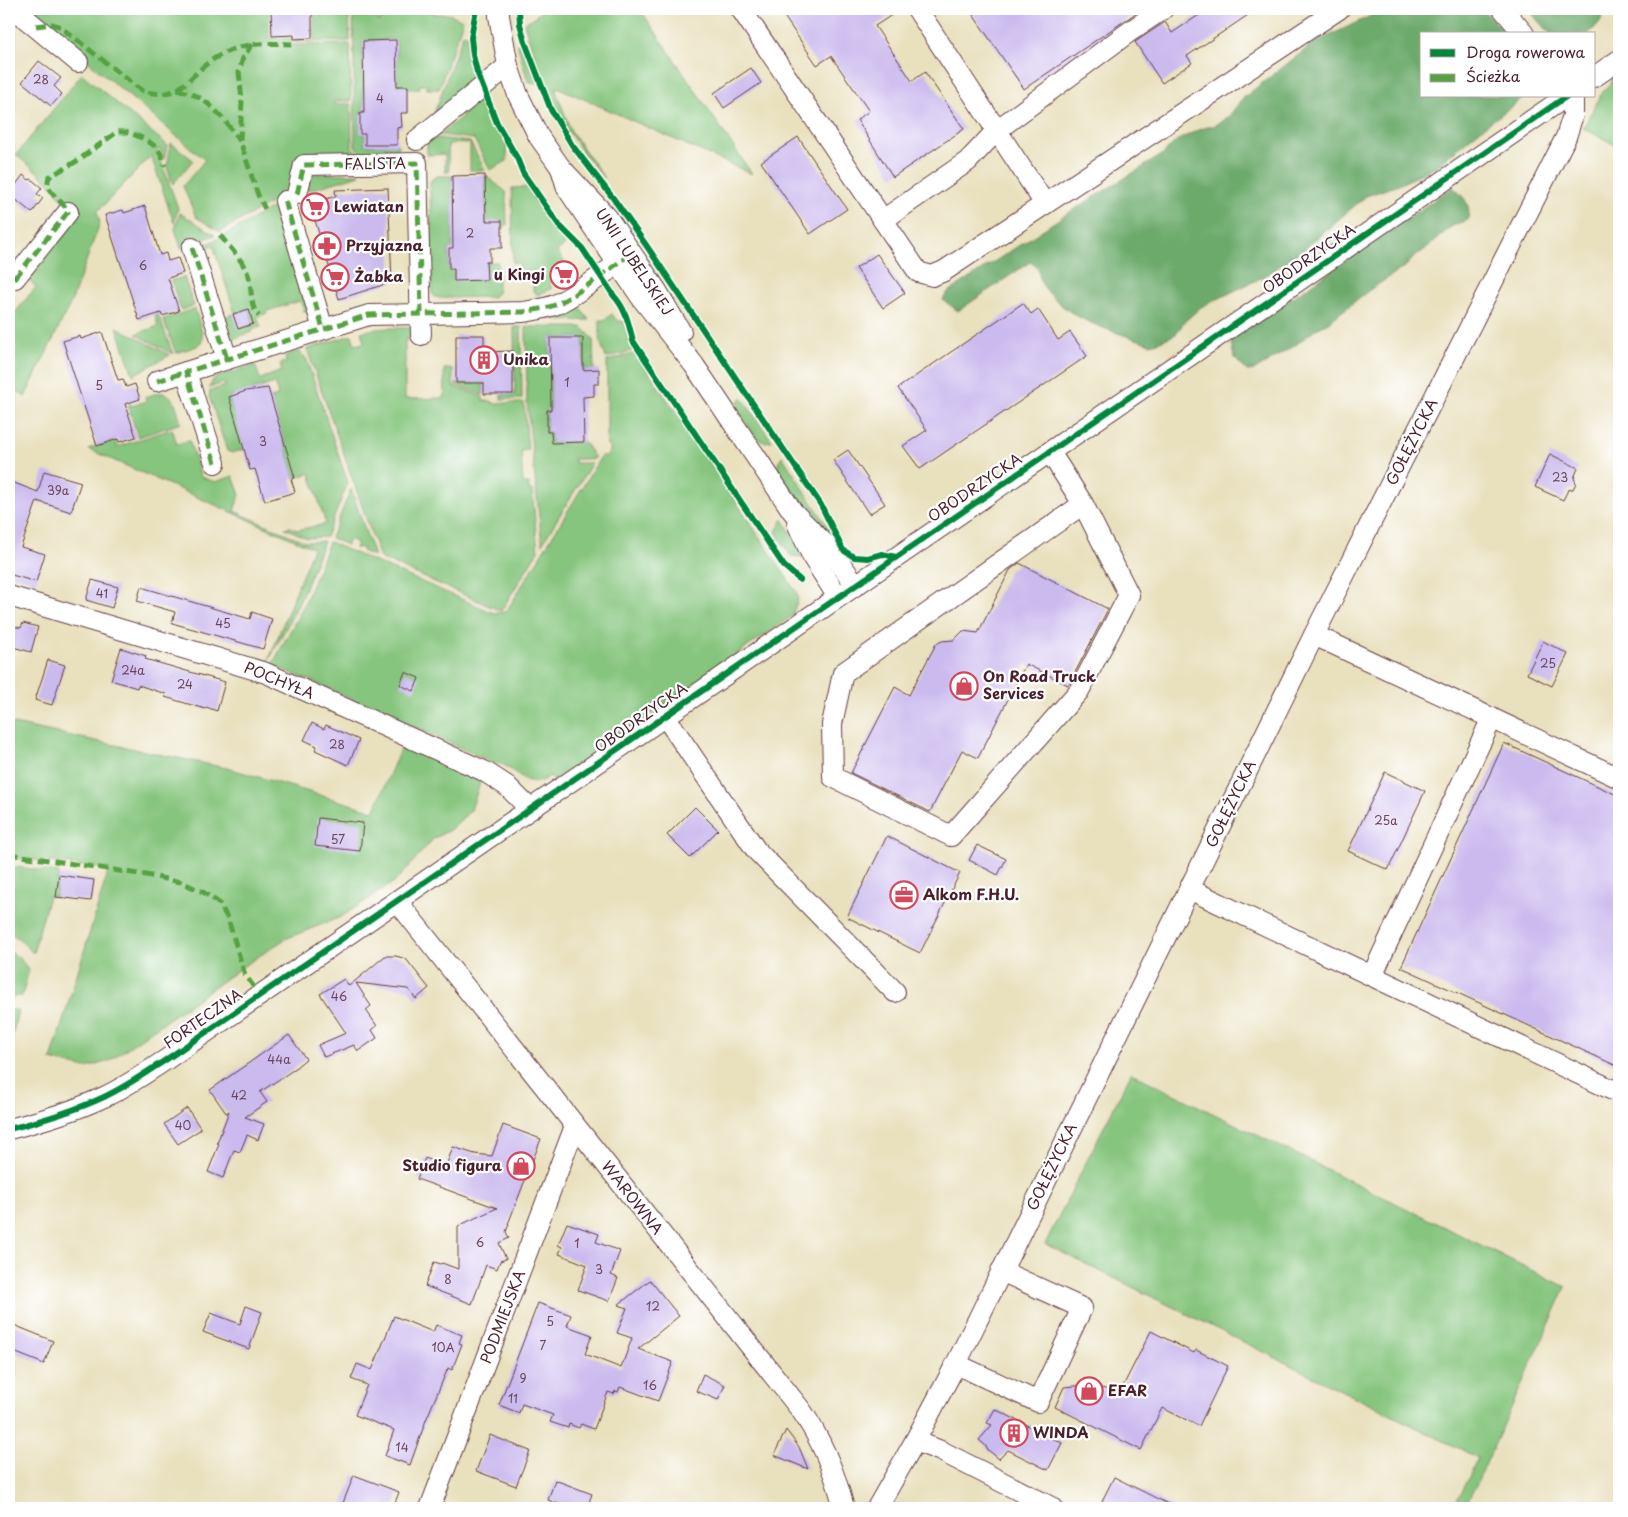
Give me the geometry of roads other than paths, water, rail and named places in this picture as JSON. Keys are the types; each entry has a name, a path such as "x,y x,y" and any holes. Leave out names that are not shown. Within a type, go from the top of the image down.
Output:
{"street":[{"path":"14,9 78,62"},
{"name":"UNII LUBELSKIEJ","path":"499,9 508,66 518,95 539,136 561,168 607,217 657,291 679,329 694,365"},
{"path":"741,9 918,272 932,276 944,271 1339,9"},
{"path":"917,9 1045,204"},
{"path":"883,220 968,161 997,130 1129,32 1164,9"},
{"path":"1503,9 1522,32"},
{"path":"1596,77 1619,60"},
{"path":"417,140 508,66"},
{"name":"OBODRZYCKA","path":"397,901 1564,98"},
{"name":"GOŁĘŻYCKA","path":"877,1508 916,1441 956,1364 1314,635 1566,136 1573,115 1573,98"},
{"name":"FALISTA","path":"323,328 291,198 304,165 417,163 421,314"},
{"name":"UNII LUBELSKIEJ","path":"561,168 567,188 622,261 644,300 694,365 793,512 828,547 856,585"},
{"path":"11,279 68,212"},
{"path":"192,248 227,359"},
{"path":"157,381 369,315 523,312 540,309 557,304 622,261"},
{"path":"421,314 421,335"},
{"path":"186,372 215,463"},
{"path":"1050,452 1083,504 1129,595 1079,691 950,836 833,777 832,724 843,673 1083,504"},
{"name":"UNII LUBELSKIEJ","path":"793,512 812,558 838,597"},
{"name":"POCHYŁA","path":"9,596 266,673 484,771 507,786 530,808"},
{"path":"1314,635 1619,778"},
{"path":"664,716 756,850 895,992"},
{"path":"1372,976 1492,718"},
{"path":"1189,889 1619,1093"},
{"name":"WAROWNA","path":"397,901 801,1410 817,1434 826,1454 838,1482 844,1508"},
{"name":"FORTECZNA","path":"9,1129 37,1122 96,1100 137,1079 397,901"},
{"name":"PODMIEJSKA","path":"430,1508 575,1126"},
{"path":"956,1364 1038,1402 1082,1308 1001,1271"},
{"path":"916,1441 941,1451 1053,1508"}],"place":[{"name":"Lewiatan","path":"315,207"},
{"name":"Przyjazna","path":"327,246"},
{"name":"u Kingi","path":"564,275"},
{"name":"Żabka","path":"335,277"},
{"name":"Unika","path":"484,360"},
{"name":"On Road Truck Services","path":"964,686"},
{"name":"Alkom F.H.U.","path":"904,895"},
{"name":"Studio figura","path":"521,1166"},
{"name":"EFAR","path":"1089,1391"},
{"name":"WINDA","path":"1014,1433"}]}
